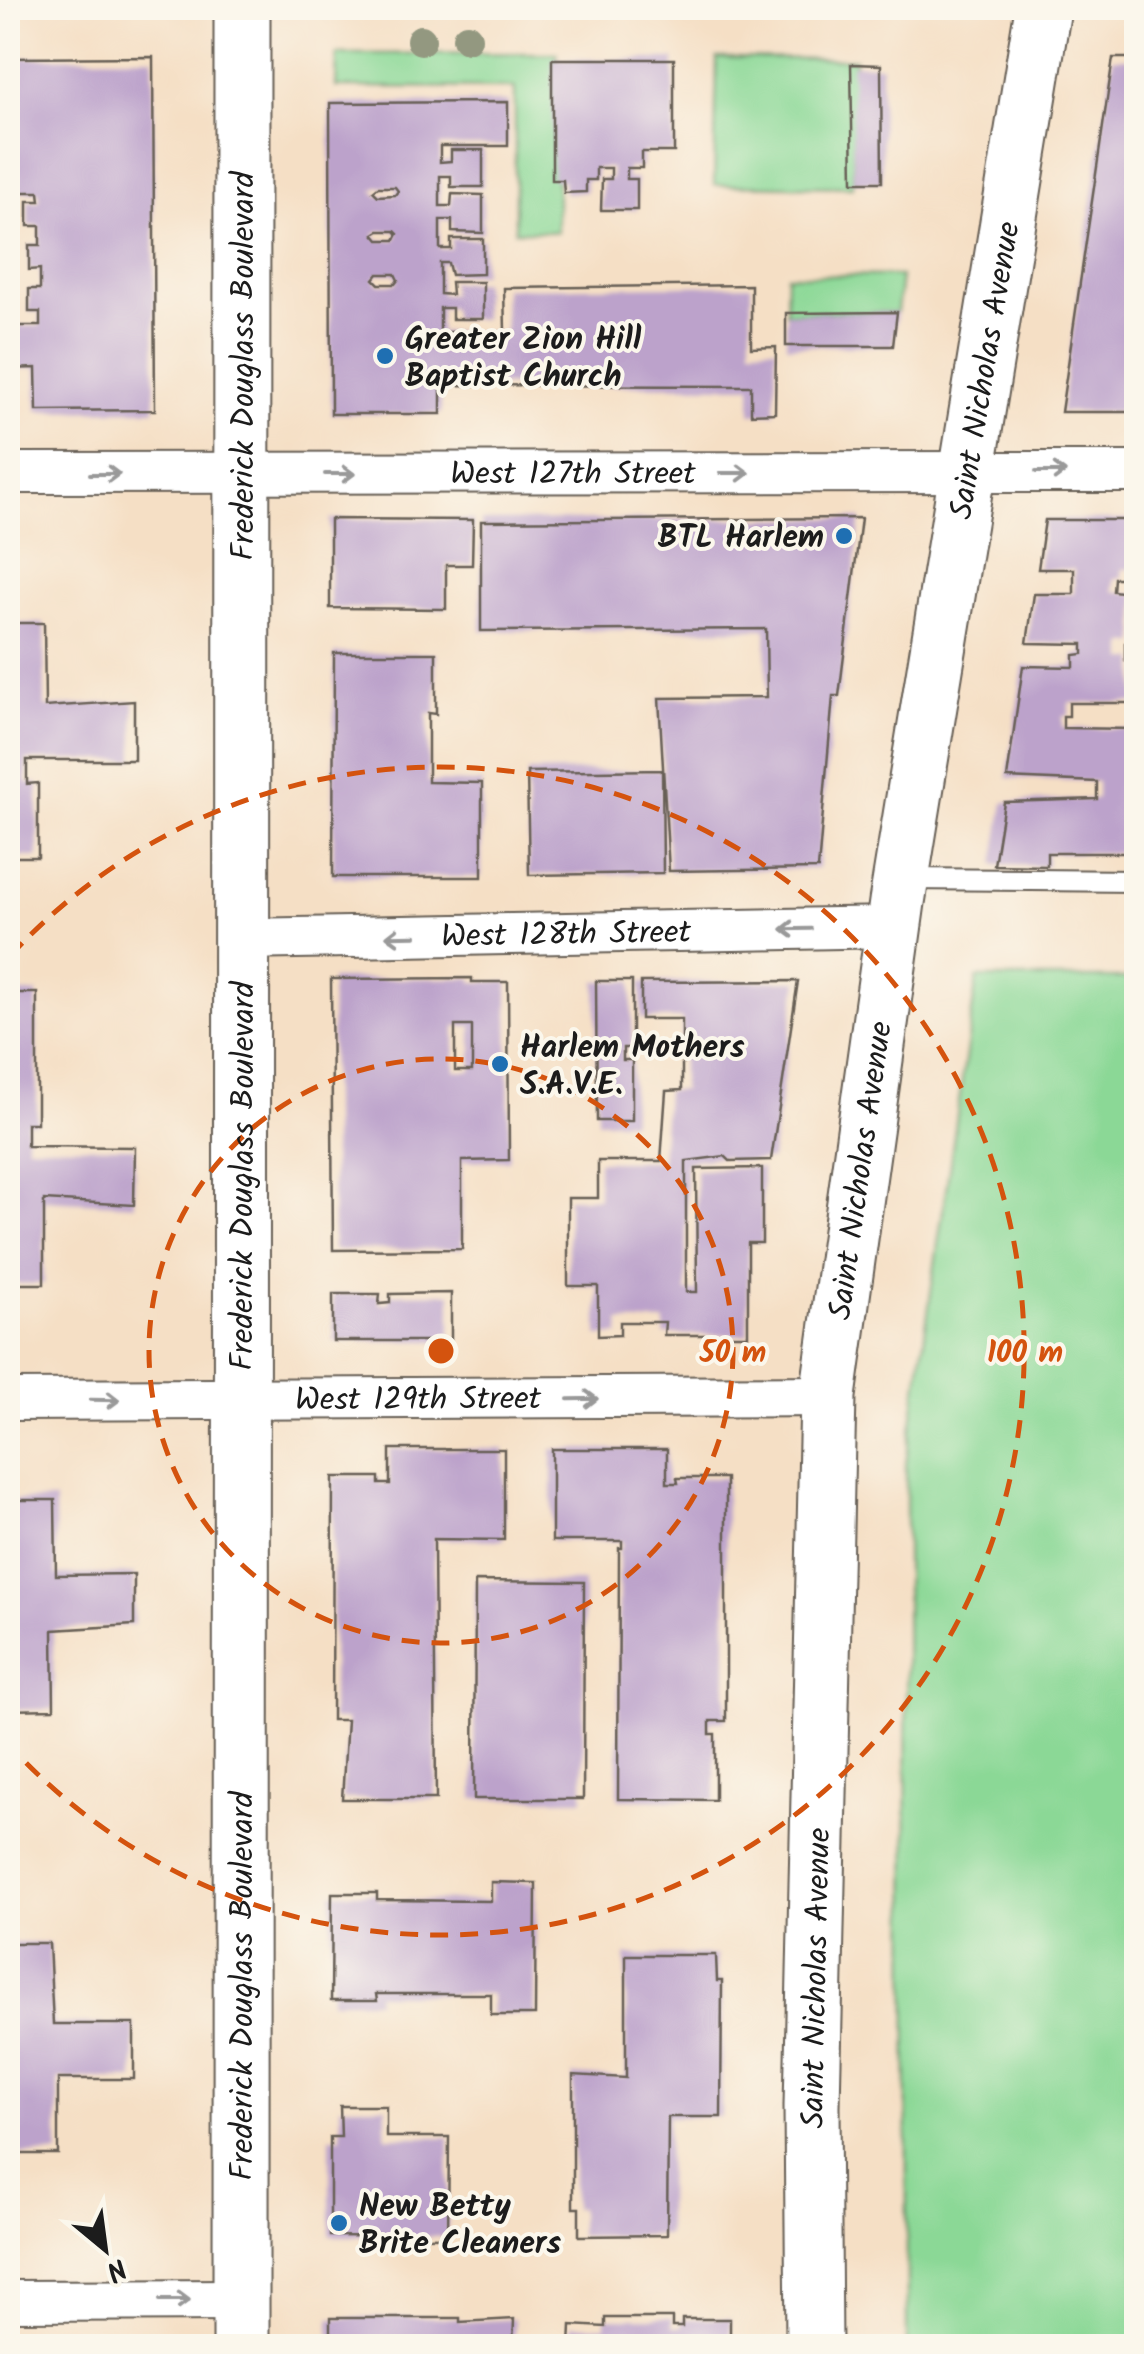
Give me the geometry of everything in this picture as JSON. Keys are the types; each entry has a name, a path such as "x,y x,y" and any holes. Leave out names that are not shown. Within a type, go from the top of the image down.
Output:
{"main road":[{"name":"Frederick Douglass Boulevard","path":"241,2323 242,8"},
{"name":"Saint Nicholas Avenue","path":"814,2346 812,2106 828,1396 897,903 1043,8"}],"street":[{"name":"West 127th Street","path":"8,473 1136,472"},
{"name":"West 128th Street","path":"241,939 897,903"},
{"name":"West 129th Street","path":"8,1400 240,1402 828,1396"},
{"path":"8,2302 241,2323"}],"lane":[{"path":"897,903 1136,881"}],"green space":[{"path":"557,53 557,232 515,231 515,88 336,87 337,54"},
{"path":"717,58 855,59 853,187 714,185"},
{"path":"787,275 901,276 897,312 786,313"},
{"path":"977,978 1136,978 1136,2346 907,2346 906,1463"}],"building":[{"path":"153,57 155,410 37,411 36,368 8,369 8,326 40,326 40,312 29,312 29,289 40,289 40,269 29,270 29,245 40,245 40,226 28,226 28,201 40,201 39,192 12,192 8,58"},
{"path":"1113,58 1136,58 1136,412 1061,412"},
{"path":"552,59 674,59 674,152 642,152 642,168 627,168 627,179 637,179 637,210 601,210 602,179 611,179 611,168 596,168 596,180 586,180 586,192 564,193 563,180 552,180"},
{"path":"851,64 881,65 882,182 853,182"},
{"path":"508,102 508,146 440,146 440,162 451,161 451,150 483,150 483,187 451,187 451,176 440,176 440,206 451,206 452,194 483,195 483,233 452,232 452,220 440,220 440,249 451,249 451,239 483,239 483,274 451,275 448,263 440,263 440,294 452,295 451,282 483,282 483,319 452,319 452,308 440,308 440,332 505,332 504,288 751,285 751,348 776,347 775,413 751,414 751,386 441,385 441,414 331,414 330,103","holes":["378,187 395,187 398,191 395,195 378,196 373,191","379,231 398,234 395,240 379,240 374,234","378,274 395,274 398,280 395,284 379,284 374,279"]},
{"path":"897,312 893,346 786,346 786,313"},
{"path":"861,518 839,696 833,696 818,869 669,871 659,698 767,697 766,629 481,631 481,521"},
{"path":"330,519 473,520 472,565 446,565 446,609 330,608"},
{"path":"1045,520 1136,520 1136,569 1122,569 1122,578 1114,578 1113,591 1136,594 1136,643 1125,643 1125,660 1136,660 1136,703 1069,703 1069,716 1063,716 1063,728 1136,729 1136,853 1047,853 1047,866 994,865 1004,802 1097,799 1097,782 1007,778 1023,666 1074,667 1074,655 1083,654 1083,644 1027,643 1034,594 1074,594 1074,569 1038,569"},
{"path":"8,623 44,623 45,707 134,701 134,760 27,760 27,784 38,783 38,857 8,857"},
{"path":"334,653 436,653 436,714 428,713 428,782 482,783 482,877 333,877"},
{"path":"662,770 663,873 529,875 527,772"},
{"path":"472,978 472,982 508,982 509,1160 462,1161 462,1249 333,1250 331,979","holes":["455,1026 472,1026 472,1071 455,1071"]},
{"path":"596,981 632,981 632,1048 623,1048 623,1060 632,1060 632,1121 597,1121"},
{"path":"798,981 771,1160 730,1161 725,1156 686,1161 686,1292 697,1292 696,1169 762,1168 762,1243 748,1243 748,1335 664,1335 665,1322 620,1322 620,1335 598,1336 598,1286 568,1286 568,1198 598,1198 598,1161 661,1161 666,1091 682,1090 682,1019 641,1019 641,982"},
{"path":"8,993 37,993 37,1123 27,1123 27,1146 135,1147 134,1205 44,1200 44,1284 8,1284"},
{"path":"451,1293 451,1341 333,1341 333,1294 380,1294 379,1304 390,1303 390,1294"},
{"path":"390,1449 504,1449 504,1540 434,1539 436,1799 342,1799 347,1720 332,1720 333,1477 379,1477 379,1484 390,1484"},
{"path":"552,1449 667,1449 667,1483 678,1483 677,1478 726,1478 726,1721 710,1721 710,1734 715,1734 715,1800 618,1799 622,1541 552,1541"},
{"path":"8,1500 55,1500 56,1575 134,1574 134,1625 53,1630 54,1709 8,1710"},
{"path":"475,1581 584,1582 583,1799 474,1799"},
{"path":"491,1882 536,1883 535,2015 491,2015 491,1994 376,1994 377,2001 331,2001 332,1893 377,1893 377,1900 491,1901"},
{"path":"8,1943 49,1943 53,2024 134,2024 134,2079 58,2079 58,2154 8,2154"},
{"path":"626,1955 716,1955 717,1981 722,1981 721,2117 668,2117 667,2235 579,2236 579,2208 573,2208 573,2075 626,2078"},
{"path":"340,2106 386,2106 386,2137 449,2137 448,2237 330,2236 330,2137 341,2137"},
{"path":"330,2318 460,2318 460,2322 514,2319 513,2346 330,2346"},
{"path":"605,2318 672,2318 672,2327 682,2327 682,2319 730,2319 730,2346 570,2346 571,2325 605,2327"}],"place":[{"name":"Greater Zion Hill Baptist Church","path":"385,356"},
{"name":"BTL Harlem","path":"844,536"},
{"name":"Harlem Mothers S.A.V.E.","path":"500,1064"},
{"name":"New Betty Brite Cleaners","path":"339,2223"}]}
